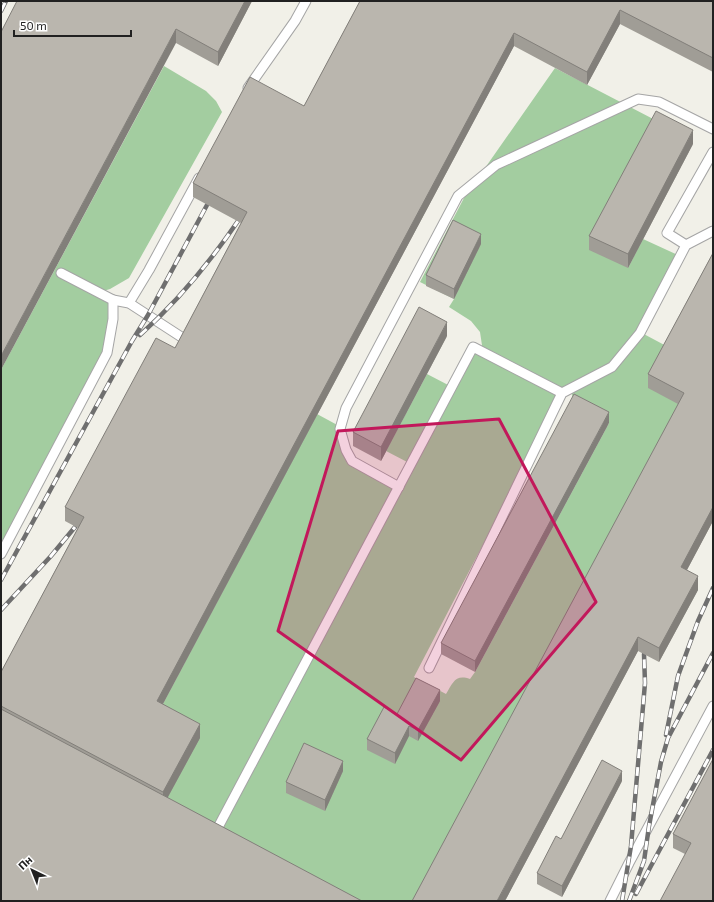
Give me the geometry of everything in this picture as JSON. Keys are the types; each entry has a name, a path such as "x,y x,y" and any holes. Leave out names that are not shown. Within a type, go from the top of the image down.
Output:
{"lane":[{"path":"242,98 295,21 306,1"},
{"path":"399,487 352,462 346,450 340,429 346,408 458,196 496,165 638,99 659,102 713,129"},
{"path":"686,245 667,233 713,152"},
{"path":"129,303 149,270 204,168"},
{"path":"428,668 562,393 612,367 640,332 686,245 713,231"},
{"path":"61,273 114,300 129,303 186,340"},
{"path":"1,554 107,353 113,319 114,300"},
{"path":"216,834 473,347 562,393"},
{"path":"610,901 713,706"}],"highlighted area":[{"path":"499,419 596,602 461,760 278,631 338,431"}],"green space":[{"path":"164,66 206,91 216,101 222,112 129,278 110,289 100,292 113,300 107,353 1,554 1,370"},
{"path":"555,68 657,121 628,268 643,239 680,256 640,332 670,348 684,407 419,901 342,901 163,806 157,715 317,414 341,427 352,462 399,487 411,464 386,451 427,374 452,387 473,347 483,352 480,332 471,321 449,307 454,299 420,282 464,198","holes":["571,389 574,405 609,423 475,672 470,679 461,678 455,680 446,694 414,677 562,393"]}],"building":[{"path":"17,1 245,1 218,52 176,29 1,356 1,32"},
{"path":"360,1 713,1 713,58 620,10 587,72 514,33 157,701 200,724 163,792 1,706 1,672 84,517 65,507 156,338 175,348 247,212 193,183 250,77 304,106"},
{"path":"656,111 693,130 628,254 589,236"},
{"path":"453,220 481,234 454,289 426,275"},
{"path":"713,253 713,507 681,567 698,576 659,648 638,637 497,901 412,901 684,393 648,374"},
{"path":"419,307 447,322 381,447 353,432"},
{"path":"574,394 609,412 475,661 441,643"},
{"path":"416,678 440,690 418,730 409,726 395,753 367,739 384,707 397,714"},
{"path":"1,709 362,901 1,901"},
{"path":"304,743 343,761 325,800 286,782"},
{"path":"713,759 713,901 660,901 691,843 673,834"},
{"path":"602,760 622,771 562,886 537,873 556,836 561,839"}],"railway":[{"path":"1,11 6,1"},
{"path":"1,580 132,341 148,315 207,205"},
{"path":"140,335 180,295 238,221"},
{"path":"1,610 51,556 75,527"},
{"path":"666,735 678,676 698,621 713,588"},
{"path":"629,901 644,861 661,762 668,738 713,653"},
{"path":"622,901 631,846 645,683 644,654"},
{"path":"636,894 713,750"}]}
